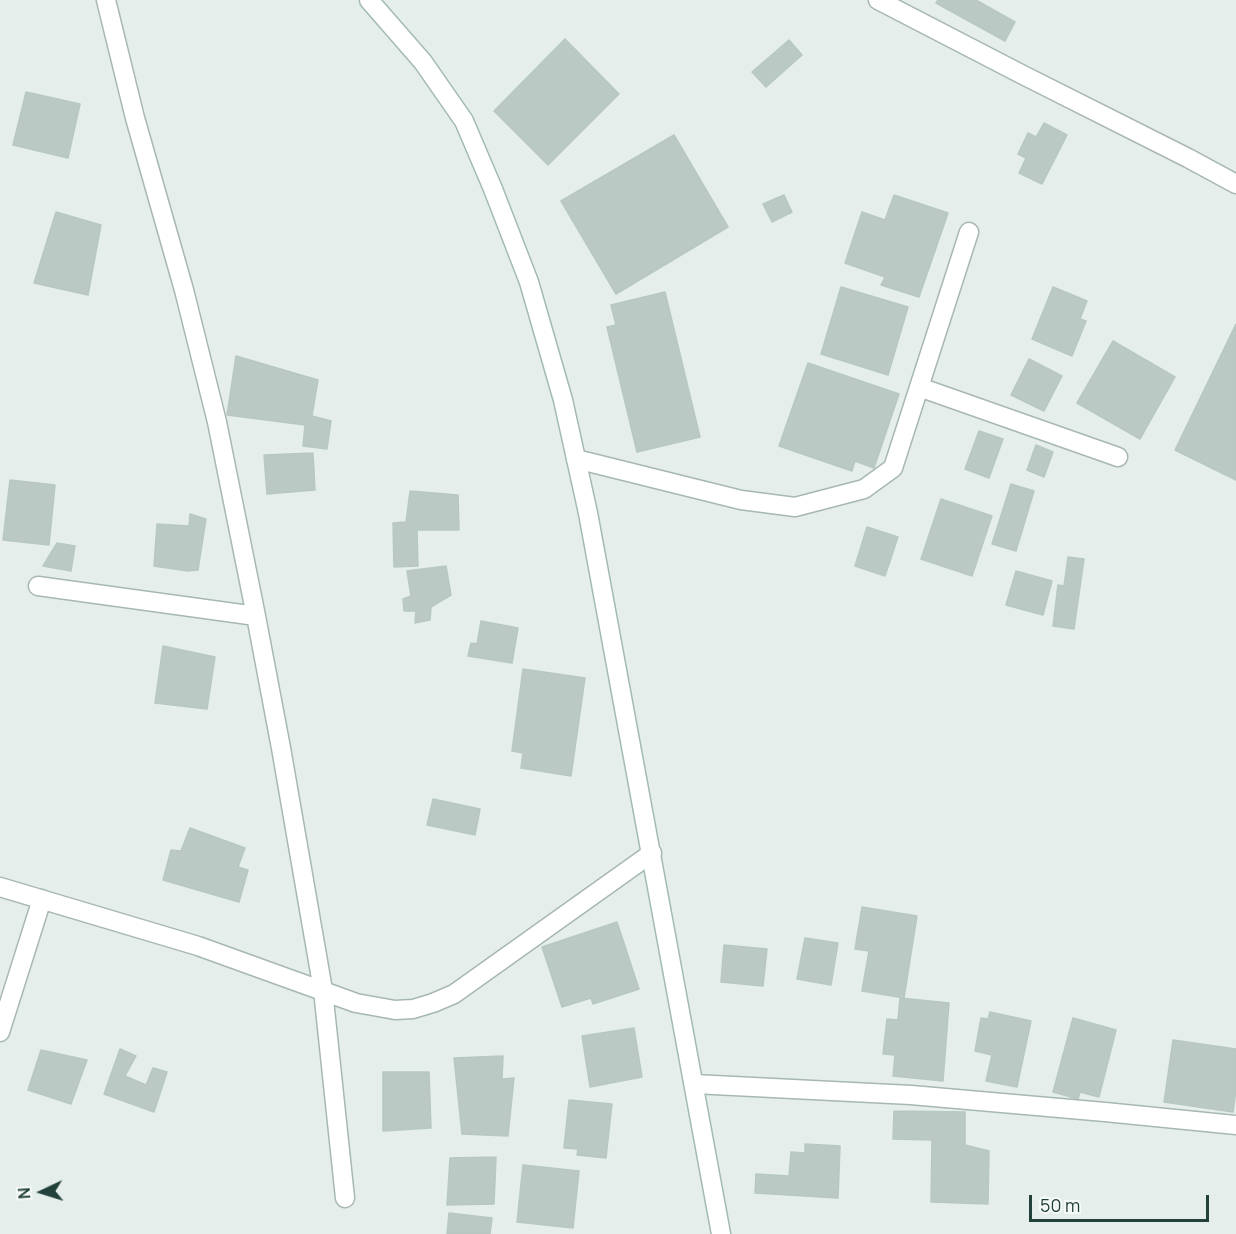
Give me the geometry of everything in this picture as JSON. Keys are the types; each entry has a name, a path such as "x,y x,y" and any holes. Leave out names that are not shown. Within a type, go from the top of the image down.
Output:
{"street":[{"path":"106,0 135,118 184,290 214,411 256,616 323,990 345,1198"},
{"path":"369,0 423,62 464,121 529,282 563,400 591,524 721,1234"},
{"path":"878,0 1236,184"},
{"path":"576,459 741,500 795,507 864,489 893,468 969,232"},
{"path":"919,387 1118,457"},
{"path":"38,586 256,616"},
{"path":"0,887 198,946 356,1003 395,1010 413,1009 454,994 652,853"},
{"path":"0,1032 42,899"},
{"path":"694,1084 911,1095 1236,1125"}],"building":[{"path":"938,0 976,0 1015,22 1005,41 936,3"},
{"path":"565,39 619,94 548,165 494,111"},
{"path":"789,40 802,55 766,87 752,72"},
{"path":"26,92 80,104 68,158 13,145"},
{"path":"1044,123 1067,135 1042,184 1019,173 1026,158 1018,154 1028,133 1036,137"},
{"path":"674,135 728,227 616,294 561,201"},
{"path":"784,195 792,212 772,222 763,204"},
{"path":"894,195 948,213 919,297 881,285 885,277 845,263 862,212 885,220"},
{"path":"56,212 101,225 88,295 34,283"},
{"path":"841,287 908,307 888,375 821,354"},
{"path":"1053,287 1087,301 1080,319 1086,321 1072,356 1032,339"},
{"path":"665,292 700,437 637,452 607,327 616,325 611,305"},
{"path":"1236,324 1236,480 1175,450"},
{"path":"1113,341 1175,377 1140,439 1077,403"},
{"path":"236,356 318,380 312,416 331,421 327,449 303,446 305,425 227,415"},
{"path":"1029,359 1062,376 1044,411 1011,395"},
{"path":"808,363 899,394 874,468 855,461 852,471 779,446"},
{"path":"979,431 1003,439 989,478 965,469"},
{"path":"1036,445 1053,452 1044,477 1027,470"},
{"path":"313,453 315,490 267,494 264,455"},
{"path":"10,480 55,485 49,545 3,540"},
{"path":"1011,484 1034,491 1016,551 992,544"},
{"path":"410,491 458,495 459,530 417,530 418,566 394,567 393,523 406,522"},
{"path":"941,499 992,516 972,576 921,559"},
{"path":"190,514 206,519 198,570 188,571 154,566 157,524 189,526"},
{"path":"867,527 898,537 885,576 855,566"},
{"path":"57,543 75,546 71,571 43,566"},
{"path":"1068,557 1084,559 1074,629 1053,626 1058,585 1064,586"},
{"path":"446,566 451,595 431,607 430,620 415,623 416,611 404,611 403,599 411,596 407,571"},
{"path":"1016,571 1052,581 1043,615 1006,605"},
{"path":"481,621 518,628 512,663 468,656 471,643 477,644"},
{"path":"163,646 215,657 207,709 155,703"},
{"path":"523,669 585,678 571,776 521,768 523,753 512,751"},
{"path":"433,799 480,809 475,835 427,825"},
{"path":"190,828 245,848 238,867 248,870 239,902 163,880 171,850 181,851"},
{"path":"862,907 917,916 904,998 862,991 869,951 855,949"},
{"path":"617,922 639,989 593,1004 591,998 562,1007 542,947"},
{"path":"805,938 838,943 831,985 797,979"},
{"path":"724,945 767,949 763,986 721,982"},
{"path":"900,998 949,1003 943,1081 893,1076 895,1055 883,1054 887,1019 898,1020"},
{"path":"990,1012 1031,1021 1017,1087 986,1081 992,1055 975,1051 981,1018 988,1019"},
{"path":"1073,1018 1116,1030 1099,1097 1080,1092 1078,1099 1053,1092"},
{"path":"634,1028 642,1077 590,1087 582,1036"},
{"path":"1173,1040 1236,1049 1236,1090 1233,1112 1164,1102"},
{"path":"120,1049 136,1056 125,1076 146,1085 153,1068 167,1072 154,1112 104,1094"},
{"path":"41,1050 87,1060 71,1104 28,1090"},
{"path":"503,1056 502,1079 514,1078 508,1136 462,1134 454,1058"},
{"path":"383,1072 429,1072 431,1128 383,1131"},
{"path":"569,1100 612,1104 606,1158 577,1155 578,1149 564,1148"},
{"path":"894,1111 965,1112 965,1145 989,1151 988,1204 931,1202 932,1140 893,1139"},
{"path":"805,1144 840,1146 838,1198 755,1193 756,1174 789,1176 791,1152 805,1153"},
{"path":"496,1157 494,1204 447,1205 450,1158"},
{"path":"523,1165 579,1171 573,1228 517,1222"},
{"path":"449,1213 492,1218 490,1234 447,1234"}]}
